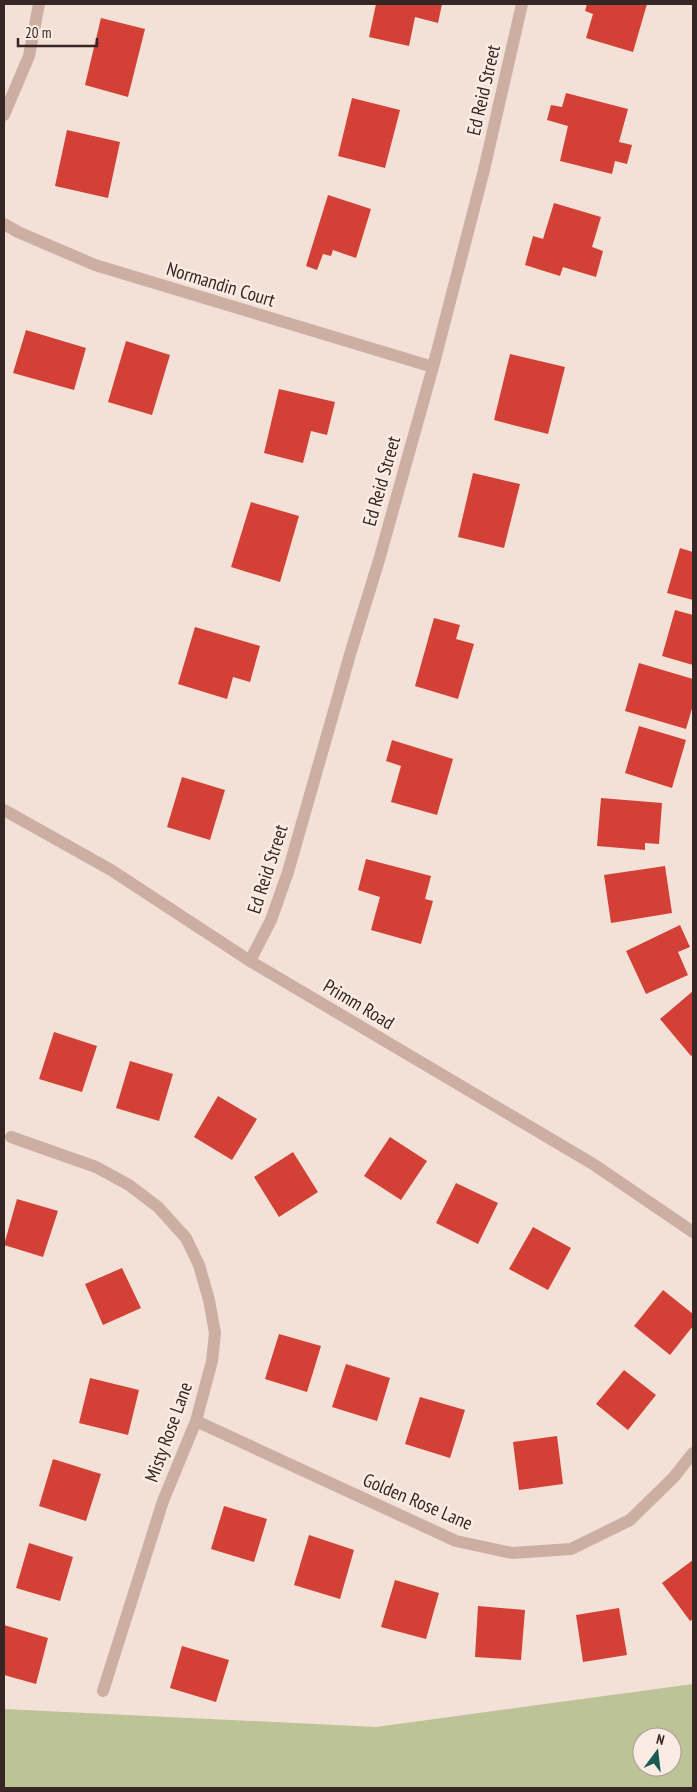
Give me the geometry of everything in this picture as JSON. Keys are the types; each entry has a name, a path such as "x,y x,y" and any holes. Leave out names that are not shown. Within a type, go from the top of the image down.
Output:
{"street":[{"path":"4,114 29,56 39,4"},
{"name":"Ed Reid Street","path":"250,961 270,920 288,872 381,551 433,367 484,170 522,4"},
{"name":"Normandin Court","path":"4,224 18,232 96,265 433,367"},
{"name":"Primm Road","path":"4,810 111,870 250,961 593,1164 693,1232"},
{"name":"Misty Rose Lane","path":"11,1137 96,1167 129,1185 158,1207 186,1238 200,1265 215,1333 212,1361 196,1420 163,1501 103,1691"},
{"name":"Golden Rose Lane","path":"196,1420 456,1541 512,1553 571,1549 630,1520 674,1477 693,1453"}],"green space":[{"path":"693,1684 693,1788 4,1788 4,1709 376,1727"}],"building":[{"path":"376,4 442,4 438,23 415,17 409,46 369,37"},
{"path":"587,4 647,4 633,52 586,38 593,14 585,11"},
{"path":"101,18 145,29 128,97 85,85"},
{"path":"566,93 628,109 619,142 632,145 627,164 615,161 612,174 560,161 568,126 547,120 551,105 562,107"},
{"path":"352,98 400,110 385,168 338,156"},
{"path":"67,130 120,142 108,198 55,186"},
{"path":"328,195 371,209 356,258 333,250 331,256 323,254 317,270 306,266"},
{"path":"554,203 601,217 592,247 603,251 596,277 563,267 560,276 525,265 533,236 543,239"},
{"path":"26,330 86,348 74,390 13,373"},
{"path":"126,341 170,355 152,415 108,402"},
{"path":"510,354 565,367 548,434 494,420"},
{"path":"279,389 335,402 327,435 311,431 303,463 264,453"},
{"path":"473,473 520,484 504,548 458,537"},
{"path":"251,502 299,516 280,582 231,567"},
{"path":"680,548 693,552 693,600 667,593"},
{"path":"675,610 693,615 693,665 662,656"},
{"path":"434,618 460,625 456,639 474,644 458,699 415,686"},
{"path":"195,627 260,646 250,682 233,677 227,699 178,684"},
{"path":"639,663 693,679 693,705 686,729 625,711"},
{"path":"639,726 686,740 672,788 625,773"},
{"path":"392,740 453,759 437,815 391,802 401,766 386,761"},
{"path":"182,777 225,790 210,840 167,827"},
{"path":"601,798 662,803 659,844 645,843 645,850 597,846"},
{"path":"366,859 431,876 425,899 433,901 421,944 371,930 380,897 358,890"},
{"path":"665,866 672,913 611,923 604,875"},
{"path":"680,925 690,947 678,952 688,975 646,994 626,951"},
{"path":"693,991 693,1054 691,1056 660,1019"},
{"path":"54,1032 97,1046 82,1092 39,1079"},
{"path":"130,1061 173,1074 159,1121 116,1108"},
{"path":"218,1096 257,1119 232,1160 194,1137"},
{"path":"390,1137 427,1161 401,1200 364,1176"},
{"path":"293,1152 318,1192 279,1217 254,1177"},
{"path":"456,1183 498,1203 478,1244 436,1223"},
{"path":"17,1199 58,1211 43,1257 4,1245"},
{"path":"533,1227 571,1248 548,1290 509,1269"},
{"path":"122,1268 141,1308 103,1325 85,1284"},
{"path":"663,1290 693,1314 693,1326 670,1355 634,1326"},
{"path":"279,1334 321,1346 307,1392 265,1379"},
{"path":"346,1364 390,1378 377,1421 332,1407"},
{"path":"624,1370 656,1395 628,1430 596,1404"},
{"path":"90,1378 139,1390 128,1435 79,1423"},
{"path":"420,1397 465,1410 450,1458 405,1444"},
{"path":"557,1436 563,1484 519,1490 513,1442"},
{"path":"53,1459 101,1474 86,1521 39,1506"},
{"path":"224,1506 267,1519 254,1562 211,1549"},
{"path":"309,1535 354,1550 340,1599 294,1585"},
{"path":"29,1543 73,1557 60,1601 16,1588"},
{"path":"693,1560 693,1619 690,1621 662,1583"},
{"path":"395,1580 439,1593 426,1639 381,1627"},
{"path":"478,1606 525,1610 521,1660 475,1657"},
{"path":"619,1608 627,1655 583,1662 576,1615"},
{"path":"4,1625 48,1638 36,1684 4,1675"},
{"path":"182,1646 229,1660 216,1702 170,1688"}]}
